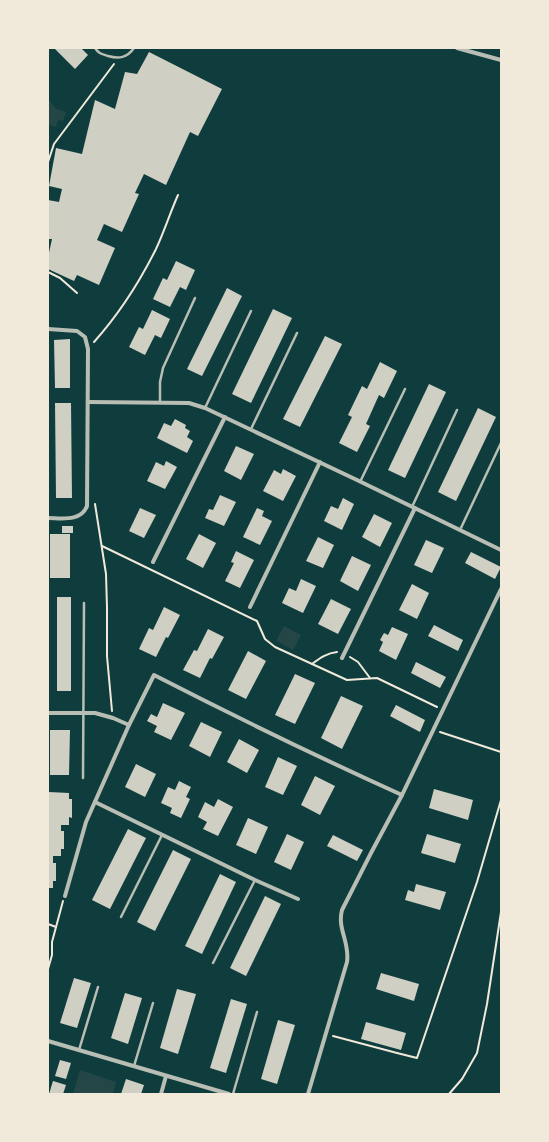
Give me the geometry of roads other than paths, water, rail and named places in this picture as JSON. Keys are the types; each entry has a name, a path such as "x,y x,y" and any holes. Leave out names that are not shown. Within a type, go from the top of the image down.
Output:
{"street":[{"path":"458,48 501,60"},
{"path":"48,329 77,332 84,338 88,349 86,510 77,517 48,518"},
{"path":"88,402 189,403 205,408 501,550"},
{"path":"153,562 225,417"},
{"path":"250,607 320,462"},
{"path":"342,658 414,508"},
{"path":"308,1094 347,962 347,946 340,918 342,910 402,795 501,589"},
{"path":"65,896 86,822 129,725 154,675 289,743 402,795"},
{"path":"48,713 95,713 113,718 129,725"},
{"path":"95,802 255,880 298,899"},
{"path":"48,1042 229,1094"},
{"path":"161,1094 166,1076"}],"lane":[{"path":"95,48 100,53 118,58 129,54 134,48"},
{"path":"160,402 160,382 163,368 195,298"},
{"path":"205,408 251,310"},
{"path":"251,429 297,333"},
{"path":"360,482 405,389"},
{"path":"414,508 457,410"},
{"path":"460,530 501,443"},
{"path":"83,778 84,603"},
{"path":"121,917 162,835"},
{"path":"214,963 255,880"},
{"path":"78,1050 98,988"},
{"path":"134,1066 153,1003"},
{"path":"233,1094 257,1012"}]}
